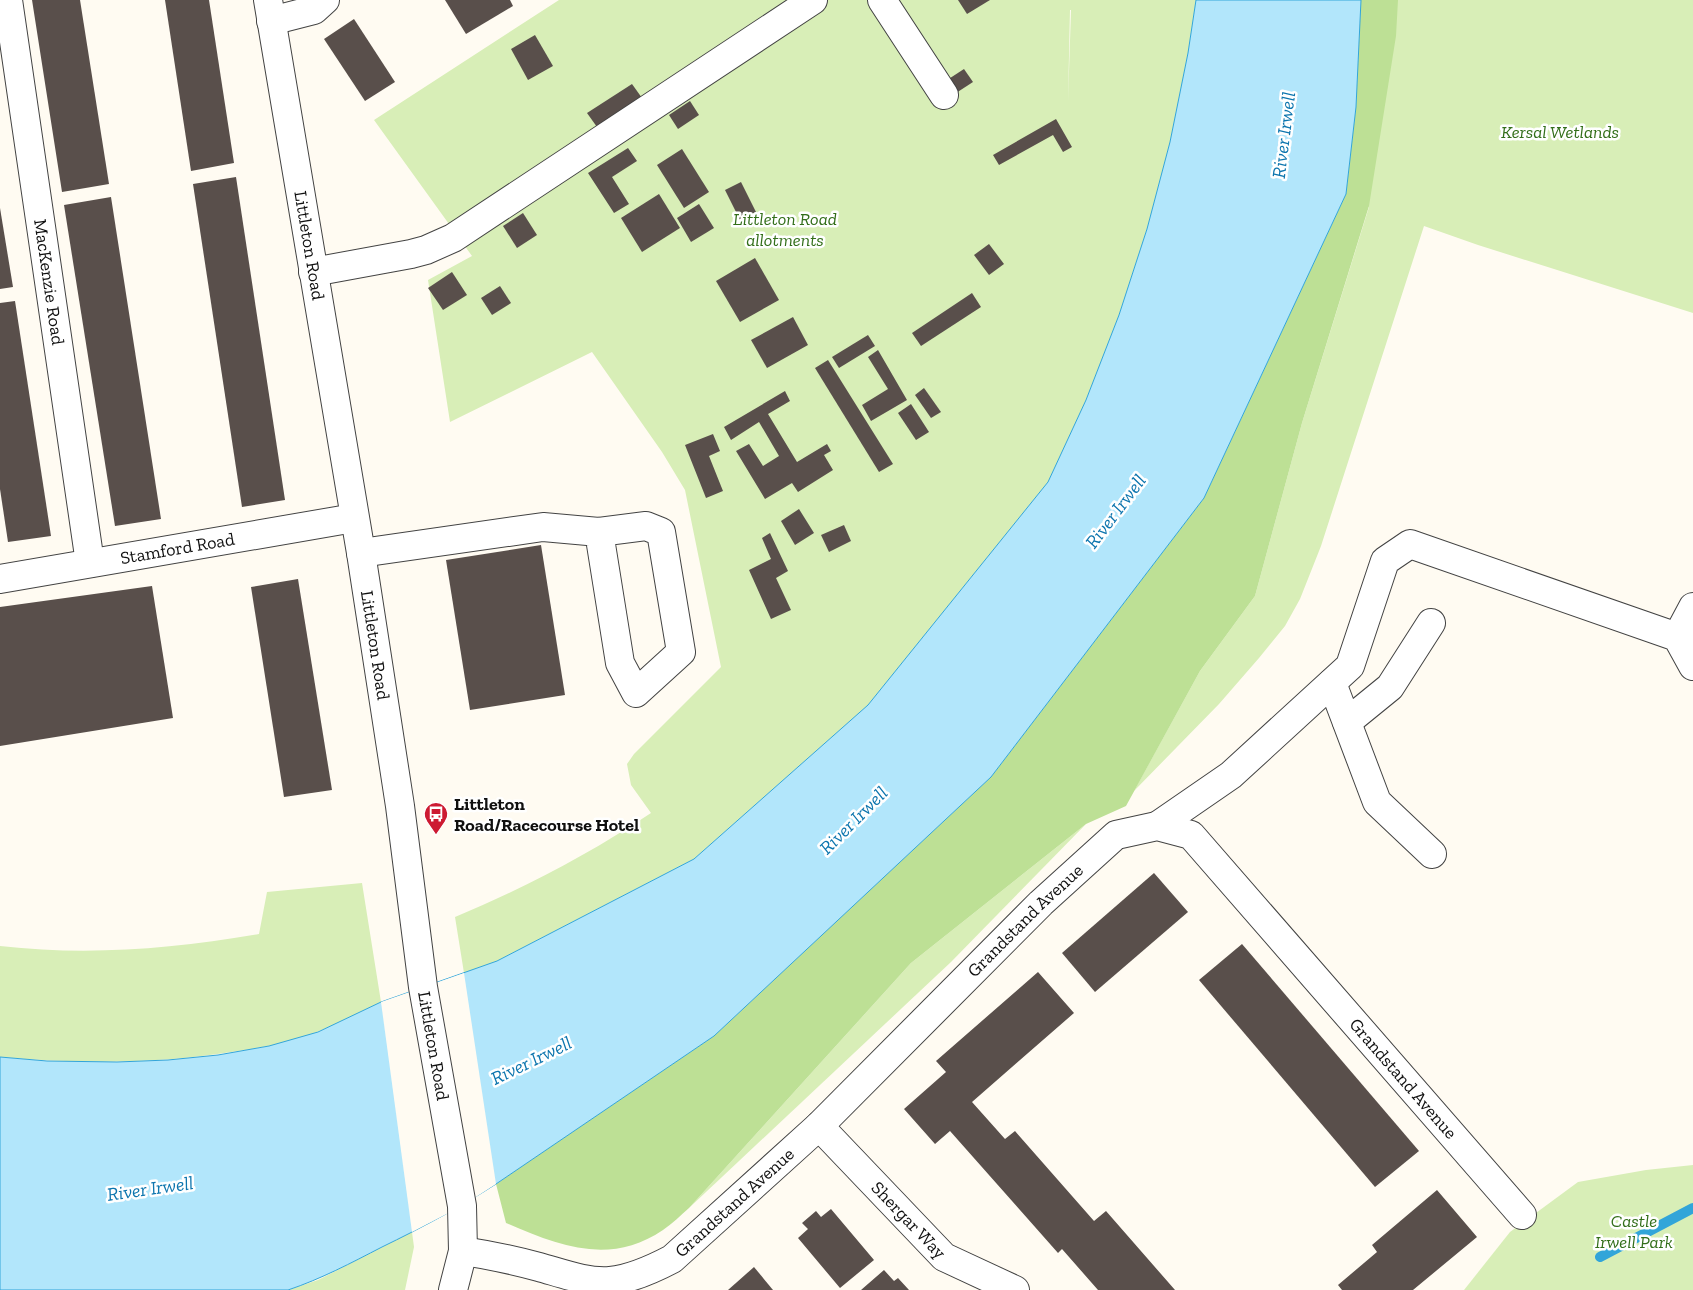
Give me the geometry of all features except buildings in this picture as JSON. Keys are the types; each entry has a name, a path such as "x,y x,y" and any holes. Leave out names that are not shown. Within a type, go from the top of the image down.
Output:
{"street":[{"name":"MacKenzie Road","path":"8,0 90,563"},
{"path":"270,11 314,10 325,0"},
{"path":"313,272 418,252 440,245 453,238 813,0"},
{"path":"882,0 944,95"},
{"name":"Littleton Road","path":"270,11 361,553 400,806 424,987 462,1206 463,1250 453,1290"},
{"name":"Stamford Road","path":"0,579 354,518"},
{"path":"361,553 543,527 600,532 646,526 661,532 681,652 636,693 620,664 600,532"},
{"path":"1158,826 1231,774 1350,666 1385,561 1410,544 1677,637 1693,666"},
{"path":"1677,637 1693,607"},
{"path":"1347,722 1390,687 1431,623"},
{"path":"1332,683 1377,802 1432,854"},
{"name":"Grandstand Avenue","path":"463,1250 513,1260 594,1281 610,1281 625,1278 658,1267 672,1260 819,1126 1041,903 1116,835 1158,826 1191,835 1522,1215"},
{"name":"Shergar Way","path":"819,1126 944,1257 1015,1290"}],"green space":[{"name":"Littleton Road allotments","path":"559,0 1196,0 1188,53 1170,142 1147,229 1119,315 1086,400 1048,482 868,705 694,859 497,961 464,973 455,917 556,869 651,813 631,785 627,764 634,754 721,667 685,490 662,452 592,352 450,422 428,280 472,256 374,120","holes":["1070,10 1071,10 1068,102"]},
{"name":"Kersal Wetlands","path":"1361,0 1693,0 1693,313 1424,226 1321,546 1300,599 1285,626 1259,658 1219,704 1134,791 1200,671 1255,596 1302,423 1369,207 1346,194 1356,107"},
{"path":"1361,0 1398,0 1396,36 1369,206 1302,423 1255,596 1200,671 1126,806 1086,824 911,963 689,1208 663,1230 643,1241 624,1247 604,1250 584,1249 565,1245 506,1223 496,1184 714,1036 991,777 1204,498 1346,194 1356,107"},
{"path":"1086,824 951,962 689,1208 911,963"},
{"path":"362,883 381,1002 350,1017 290,1041 259,1048 208,1055 119,1062 0,1057 0,946 97,951 194,944 259,934 267,892"},
{"name":"Castle Irwell Park","path":"1693,1165 1693,1290 1464,1290 1510,1232 1578,1182 1646,1170"},
{"path":"412,1232 414,1247 405,1290 288,1290 318,1280"}],"water":[{"name":"River Irwell","path":"1196,0 1361,0 1356,107 1346,194 1204,498 991,777 714,1036 496,1184 411,1233 336,1270 288,1290 0,1290 0,1057 47,1061 117,1062 168,1060 218,1055 269,1046 318,1032 381,1002 497,961 694,859 868,705 1048,482 1086,400 1119,315 1147,229 1170,142 1188,53"}],"pier":[{"path":"464,973 496,1184 462,1206 412,1232 381,1002"}],"waterway":[{"path":"1600,1257 1693,1208"}],"place":[{"name":"Littleton Road/Racecourse Hotel","path":"436,835"}]}
